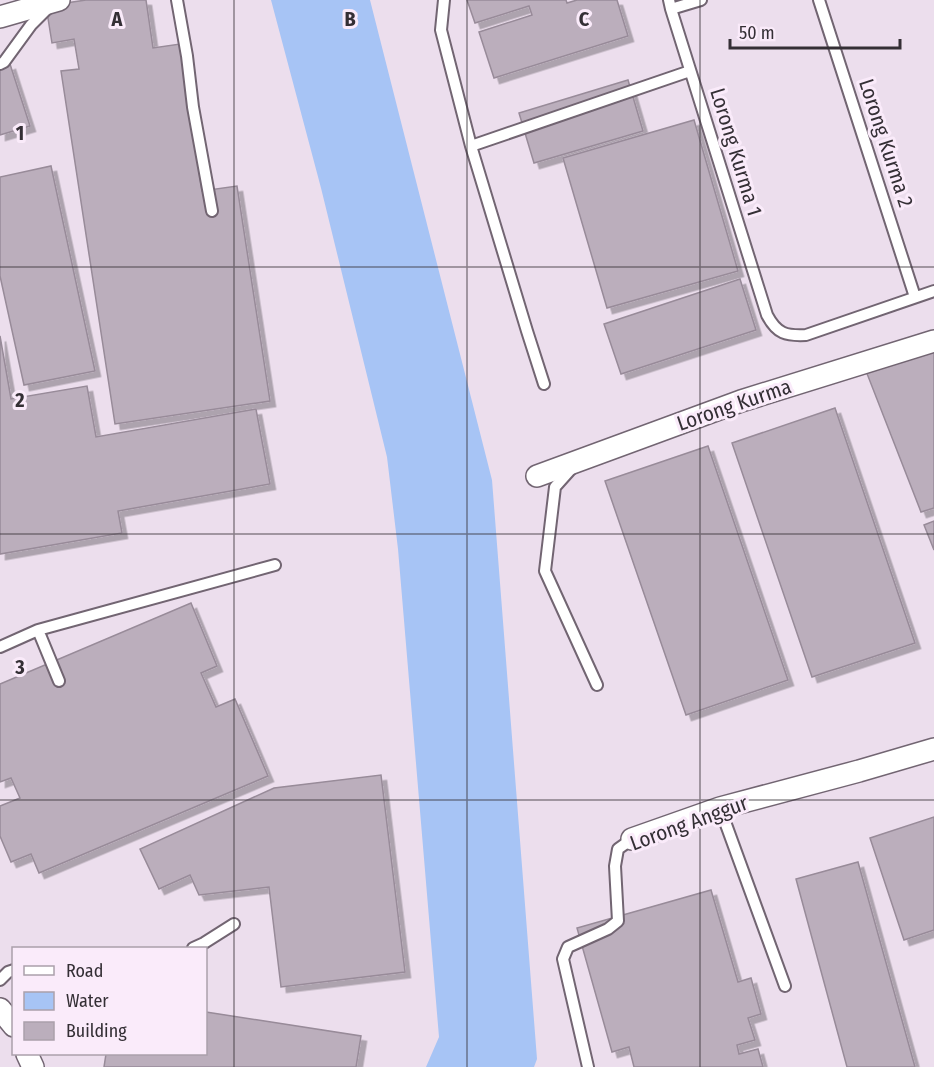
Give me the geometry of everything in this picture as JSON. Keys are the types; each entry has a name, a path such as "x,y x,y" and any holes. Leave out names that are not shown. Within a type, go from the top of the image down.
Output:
{"street":[{"path":"0,17 56,1"},
{"name":"Lorong Kurma","path":"537,476 741,401 934,341"},
{"name":"Lorong Anggur","path":"632,839 720,808 934,749"},
{"path":"0,1008 12,1023"}],"lane":[{"path":"177,0 212,211"},
{"path":"444,0 441,30 471,146 544,384"},
{"path":"670,5 701,0"},
{"name":"Lorong Kurma 2","path":"819,0 915,297"},
{"path":"0,64 4,62 31,25 56,1"},
{"name":"Lorong Kurma 1","path":"670,5 767,315 773,327 782,333 794,336 806,335 915,297"},
{"path":"471,146 690,71"},
{"path":"915,297 934,291"},
{"path":"581,459 555,487 545,571 597,685"},
{"path":"0,647 38,630 275,565"},
{"path":"38,630 59,681"},
{"path":"720,808 785,986"},
{"name":"Lorong Anggur","path":"588,1067 563,959 568,947 608,929 618,921 615,866 618,849 632,839"},
{"path":"195,947 234,924"},
{"path":"0,980 12,971"}],"water":[{"path":"271,0 370,0 492,480 537,1059 534,1067 426,1067 439,1037 398,549 387,457 321,188"}],"building":[{"path":"86,0 146,0 153,48 180,44 202,191 237,186 270,401 115,424 61,71 79,69 74,39 52,43 46,6"},
{"path":"467,0 566,0 567,3 577,0 617,0 628,36 494,78 479,32 532,15 529,6 475,23"},
{"path":"10,64 30,126 0,135 0,68"},
{"path":"628,80 643,131 534,163 519,113"},
{"path":"694,120 738,271 607,308 563,158"},
{"path":"51,166 95,371 24,385 0,276 0,177"},
{"path":"740,279 756,330 621,374 604,324"},
{"path":"0,336 11,399 87,386 96,437 256,409 270,484 118,511 122,533 0,554"},
{"path":"934,345 934,508 921,512 866,371"},
{"path":"835,408 915,643 812,677 732,443"},
{"path":"708,446 788,680 686,715 605,481"},
{"path":"934,521 934,550 924,525"},
{"path":"191,603 217,666 201,673 216,707 235,699 268,776 39,873 31,854 11,862 0,836 0,806 20,798 11,778 0,782 0,684"},
{"path":"381,775 405,972 281,987 269,887 199,895 190,875 159,889 140,849 274,788"},
{"path":"934,817 934,930 904,940 870,838"},
{"path":"858,862 915,1067 847,1067 796,879"},
{"path":"711,890 738,982 751,978 761,1014 748,1018 755,1040 737,1045 739,1054 758,1049 763,1067 634,1067 629,1047 612,1052 577,928"},
{"path":"207,1012 361,1036 356,1067 104,1067 106,1055 207,1055"}]}
